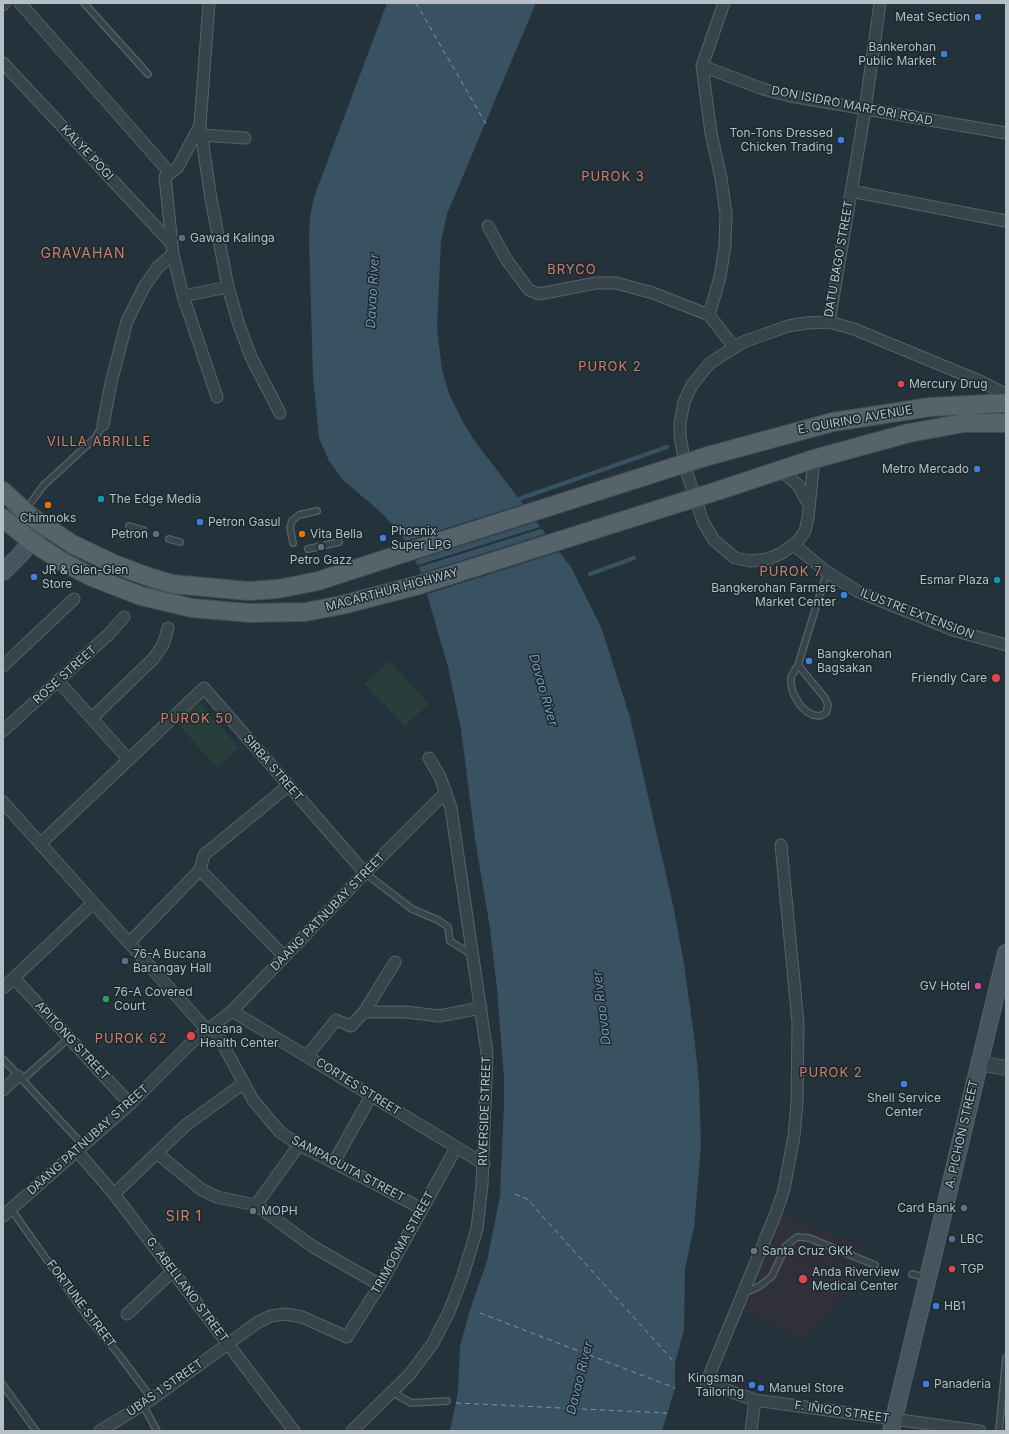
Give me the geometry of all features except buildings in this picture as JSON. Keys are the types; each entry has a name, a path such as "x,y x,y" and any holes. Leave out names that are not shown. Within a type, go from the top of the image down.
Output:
{"main road":[{"name":"E. QUIRINO AVENUE","path":"43,525 72,544 114,564 172,584 248,591 300,585 335,576 708,456 833,422 930,407 1006,403"},
{"name":"E. QUIRINO AVENUE","path":"720,490 779,469 931,428 964,424 1006,423"},
{"name":"MACARTHUR HIGHWAY","path":"3,518 31,541 78,570 118,588 170,604 213,611 282,614 306,612 342,605 419,585 720,490"},
{"path":"3,491 24,512 43,525 31,541 3,572"},
{"name":"A. PICHON STREET","path":"892,1426 1006,953"}],"street":[{"path":"20,3 170,172"},
{"path":"209,3 201,130 211,199 228,287 239,325 251,357 280,413"},
{"path":"709,315 721,269 725,246 726,214 711,133 702,66 724,3"},
{"name":"DATU BAGO STREET","path":"794,545 782,553 768,559 750,561 735,558 721,548 709,532 699,512 692,491 680,436 680,423 684,402 692,385 710,363 734,347 756,336 788,326 806,323 829,322 865,110 880,3"},
{"name":"KALYE POGI","path":"3,63 172,249"},
{"name":"DON ISIDRO MARFORI ROAD","path":"702,66 763,89 814,101 1006,133"},
{"path":"201,130 178,167 165,177 172,249 183,296 217,397"},
{"path":"201,130 245,138"},
{"path":"851,191 1006,221"},
{"path":"488,226 506,259 529,290 539,294 596,283 616,283 653,293 709,315 734,347"},
{"path":"103,425 115,364 127,321 144,287 172,249"},
{"path":"183,296 228,287"},
{"path":"829,322 854,329 982,382 1001,392 1006,403"},
{"path":"794,545 804,531 809,506 814,459"},
{"path":"779,469 798,485 809,506"},
{"name":"ILUSTRE EXTENSION","path":"794,545 827,572 857,591 953,630 1006,644"},
{"path":"3,666 74,599"},
{"name":"ROSE STREET","path":"3,731 109,634 124,617"},
{"path":"92,718 153,659 162,645 168,628"},
{"path":"58,681 129,760"},
{"name":"SIRBA STREET","path":"40,844 204,688 365,873"},
{"name":"RIVERSIDE STREET","path":"352,1431 410,1374 433,1343 449,1312 463,1275 477,1228 484,1164 487,1053 452,808 446,792 429,758"},
{"path":"129,943 200,870 204,855 288,786"},
{"name":"DAANG PATNUBAY STREET","path":"7,1213 130,1104 191,1043 232,1011 365,873 446,792"},
{"path":"3,802 129,943 210,1028"},
{"path":"743,1293 778,1207 788,1168 795,1123 798,1023 781,845"},
{"path":"200,870 284,956"},
{"path":"3,988 93,903"},
{"path":"308,1056 336,1020 351,1026 364,1012 395,962"},
{"name":"APITONG STREET","path":"14,978 130,1104"},
{"path":"364,1012 406,1012 439,1016 480,1008"},
{"name":"CORTES STREET","path":"232,1011 484,1164"},
{"name":"SAMPAGUITA STREET","path":"210,1028 253,1100 264,1115 280,1132 299,1145 422,1209"},
{"path":"979,1063 1006,1068"},
{"path":"3,1090 20,1078"},
{"path":"114,1194 186,1126 244,1083"},
{"path":"334,1162 371,1096"},
{"path":"256,1205 299,1145"},
{"name":"G. ABELLANO STREET","path":"80,1148 294,1431"},
{"name":"TRIMOOMA STREET","path":"348,1337 380,1285 456,1148"},
{"path":"158,1154 202,1190 217,1197 256,1205 312,1246 380,1285"},
{"path":"127,1314 173,1271"},
{"name":"F. IÑIGO STREET","path":"743,1293 706,1383 755,1400 892,1426 980,1431"},
{"name":"UBAS 1 STREET","path":"100,1431 147,1402 258,1322 271,1316 285,1314 302,1317 348,1337"},
{"path":"751,1431 755,1400"}],"lane":[{"path":"84,3 148,74"},
{"path":"24,512 43,486 83,452 95,438 103,425"},
{"path":"293,543 290,528 292,521 299,515 317,511"},
{"path":"129,526 143,530"},
{"path":"169,539 180,542"},
{"path":"308,549 340,542"},
{"path":"798,665 825,698 828,705 826,713 820,716 813,715 800,705 793,693 791,677 798,665 827,572"},
{"path":"365,873 412,909 448,926 450,941 474,956"},
{"path":"20,1078 69,1038"},
{"path":"3,1059 80,1148"},
{"name":"FORTUNE STREET","path":"7,1213 88,1318 120,1356 147,1402 157,1431"},
{"path":"743,1293 760,1286 772,1276 786,1246 797,1237 809,1238 876,1265"},
{"path":"912,1274 928,1278"},
{"path":"999,1431 1006,1358"},
{"path":"3,1385 36,1431"},
{"path":"392,1392 411,1403 447,1401"}],"shaded area":[{"name":"Anda Riverview Medical Center","path":"783,1213 865,1248 846,1294 803,1341 740,1311"}],"green space":[{"path":"389,661 429,704 405,726 364,684"},
{"path":"199,702 239,748 217,768 176,722"}],"water":[{"name":"Davao River","path":"387,3 536,3 447,214 441,241 437,327 442,370 450,396 462,420 474,440 571,567 601,627 630,717 673,905 684,964 694,1036 699,1082 701,1147 694,1227 685,1269 684,1330 675,1363 675,1388 662,1431 450,1431 458,1391 460,1346 470,1310 487,1261 500,1196 504,1078 497,989 490,928 475,839 461,729 448,667 420,570 404,539 394,527 383,514 344,481 329,461 319,438 313,376 309,239 310,218 314,197"}],"pier":[{"path":"526,503 539,521 413,561 403,542"},
{"path":"543,526 544,528 416,568 415,566"},
{"path":"548,533 562,551 424,595 419,574"}],"waterway":[{"path":"516,500 667,447"},
{"path":"590,574 634,558"}],"ferry route":[{"path":"416,3 486,124"},
{"path":"515,1194 527,1199 675,1363"},
{"path":"480,1313 675,1388"},
{"path":"456,1403 667,1413"}],"place":[{"name":"Meat Section","path":"978,17"},
{"name":"Bankerohan Public Market","path":"944,54"},
{"name":"Ton-Tons Dressed Chicken Trading","path":"841,140"},
{"name":"Gawad Kalinga","path":"182,238"},
{"name":"Mercury Drug","path":"901,384"},
{"name":"Metro Mercado","path":"977,469"},
{"name":"The Edge Media","path":"101,499"},
{"name":"Chimnoks","path":"48,505"},
{"name":"Petron Gasul","path":"200,522"},
{"name":"Petron","path":"156,534"},
{"name":"Vita Bella","path":"302,534"},
{"name":"Phoenix Super LPG","path":"383,538"},
{"name":"Petro Gazz","path":"321,547"},
{"name":"JR & Glen-Glen Store","path":"34,577"},
{"name":"Esmar Plaza","path":"997,580"},
{"name":"Bangkerohan Farmers Market Center","path":"844,595"},
{"name":"Bangkerohan Bagsakan","path":"809,661"},
{"name":"Friendly Care","path":"996,678"},
{"name":"76-A Bucana Barangay Hall","path":"125,961"},
{"name":"GV Hotel","path":"978,986"},
{"name":"76-A Covered Court","path":"106,999"},
{"name":"Bucana Health Center","path":"191,1036"},
{"name":"Shell Service Center","path":"904,1084"},
{"name":"Card Bank","path":"964,1208"},
{"name":"MOPH","path":"253,1211"},
{"name":"LBC","path":"952,1239"},
{"name":"Santa Cruz GKK","path":"754,1251"},
{"name":"TGP","path":"952,1269"},
{"name":"Anda Riverview Medical Center","path":"803,1279"},
{"name":"HB1","path":"936,1306"},
{"name":"Panaderia","path":"926,1384"},
{"name":"Kingsman Tailoring","path":"752,1385"},
{"name":"Manuel Store","path":"761,1388"}],"district":[{"name":"PUROK 3","path":"613,177"},
{"name":"GRAVAHAN","path":"83,254"},
{"name":"BRYCO","path":"572,270"},
{"name":"PUROK 2","path":"610,367"},
{"name":"VILLA ABRILLE","path":"99,442"},
{"name":"PUROK 7","path":"791,572"},
{"name":"PUROK 50","path":"197,719"},
{"name":"PUROK 62","path":"131,1039"},
{"name":"PUROK 2","path":"831,1073"},
{"name":"SIR 1","path":"184,1217"}]}
